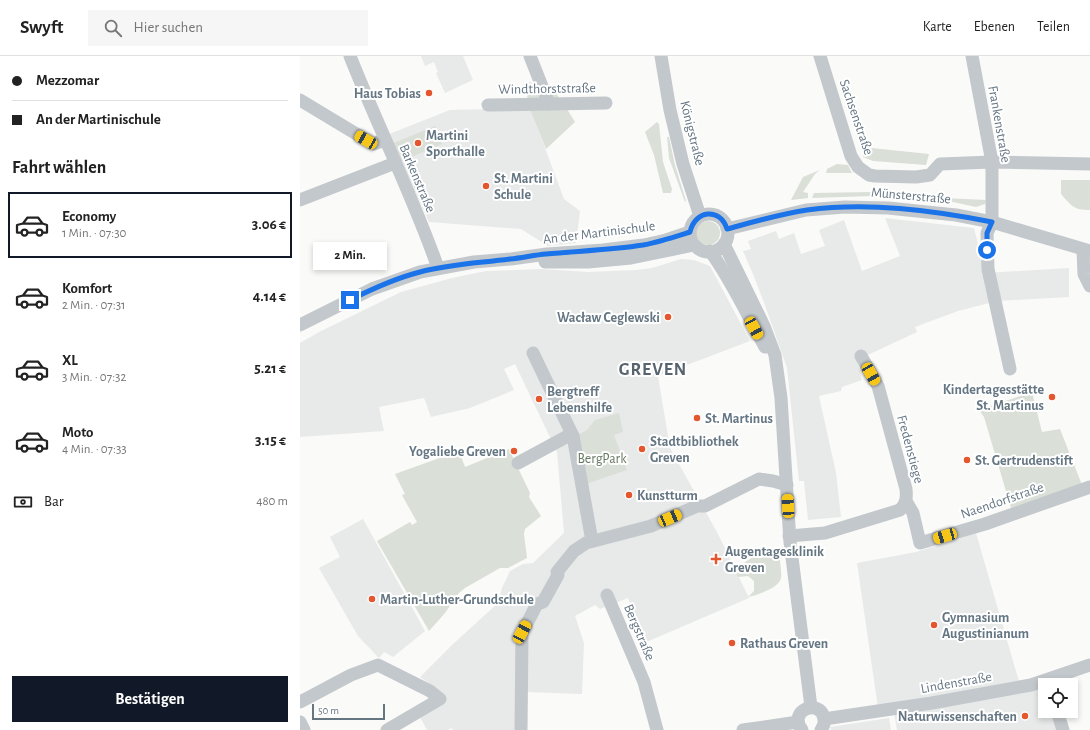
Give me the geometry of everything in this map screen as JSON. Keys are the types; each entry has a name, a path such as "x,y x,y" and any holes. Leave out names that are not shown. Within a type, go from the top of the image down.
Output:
{"street":[{"path":"530,56 549,104"},
{"name":"Königstraße","path":"660,56 670,110 683,164 700,216"},
{"name":"Sachsenstraße","path":"820,56 851,156 858,167 869,175 916,178 930,175 940,164 992,162 1090,164"},
{"name":"Frankenstraße","path":"972,56 992,162 992,222 987,233 988,269 1010,369"},
{"name":"Barkenstraße","path":"354,57 385,140 438,268"},
{"path":"300,100 373,144 385,140"},
{"name":"Windthorststraße","path":"488,105 606,103"},
{"path":"300,200 395,163"},
{"name":"Münsterstraße","path":"727,229 806,210 845,207 888,208 956,215 992,222 1086,250"},
{"path":"706,214 717,216 725,224 727,229 727,236 724,244 720,248 710,251 703,251 694,245 690,239 691,225 700,216 706,214"},
{"name":"An der Martinischule","path":"300,325 372,289 420,272 474,262 644,245 690,232"},
{"path":"724,244 764,326 780,391 789,536 811,707"},
{"name":"An der Martinischule","path":"511,259 537,262 588,262 631,258 694,245"},
{"path":"1086,250 1084,274 1090,286"},
{"path":"710,251 720,265 772,357"},
{"path":"533,353 573,436 592,541"},
{"name":"Fredenstiege","path":"789,536 825,533 870,520 900,510 906,501 906,489 878,386 861,356"},
{"path":"518,463 566,437 573,436"},
{"path":"522,730 522,632 537,604 543,602 558,575 557,572 574,551 586,543 651,526 697,506 705,506 759,479 787,485"},
{"name":"Naendorfstraße","path":"906,501 913,513 920,543 985,524 1090,487"},
{"name":"Bergstraße","path":"607,595 644,682 657,730"},
{"path":"300,702 351,675 378,665 435,695 387,730"},
{"name":"Lindenstraße","path":"1059,678 1090,665"},
{"name":"Lindenstraße","path":"823,724 1038,684"},
{"path":"743,730 800,726 799,715 802,711 811,707 821,711 823,724"},
{"path":"1059,718 1063,730"},
{"path":"300,722 304,730"}],"shaded area":[{"path":"421,56 463,56 473,80 445,93 436,73 438,72 434,62 425,66"},
{"name":"St. Martini Schule","path":"530,108 564,199 580,211 576,243 548,246 521,229 429,222 389,134 450,110"},
{"path":"885,218 974,228 985,273 1069,268 1069,297 997,301 958,311 915,327 917,332 857,360 862,380 842,387 841,391 819,396 836,473 841,517 808,520 804,481 799,481 787,368 766,308 743,251 751,249 748,241 776,231 779,239 794,233 801,254 825,246 819,230 844,220 862,271 900,256"},
{"path":"681,259 694,260 710,266 750,341 658,376 670,448 718,534 749,598 644,643 628,598 600,609 595,605 575,616 584,643 582,694 526,692 527,730 453,730 451,728 448,730 427,730 420,717 442,693 420,677 498,603 502,588 510,571 523,564 533,563 564,533 557,452 515,364 504,369 514,390 470,408 431,417 424,398 379,407 384,431 300,437 300,343 319,332 401,292 452,278 486,271 542,269 588,272 636,270 652,268"},
{"name":"Martin-Luther-Grundschule","path":"363,519 425,631 393,657 384,652 379,658 358,636 319,568 340,557 330,537"},
{"name":"Gymnasium Augustinianum","path":"976,533 1022,692 1038,689 1038,718 1053,718 1057,730 897,730 894,713 879,715 857,563 916,552"},
{"path":"889,718 891,730 831,730 830,727"}],"green space":[{"path":"525,82 548,84 562,101 575,122 546,149 529,107"},
{"path":"657,122 659,124 663,162 672,189 671,193 663,193 654,155 645,132"},
{"name":"Martini Sporthalle","path":"435,126 442,144 402,161 394,143"},
{"path":"667,137 669,137 675,165 686,201 685,202 669,158"},
{"path":"862,147 929,154 926,165 873,161 863,157"},
{"path":"837,164 848,165 852,173 826,173 827,169"},
{"path":"820,170 815,174 803,192 808,193 808,198 791,200 803,177"},
{"path":"1061,180 1090,180 1090,210 1076,208 1068,202 1061,194"},
{"path":"872,192 872,196 812,198 814,193"},
{"path":"877,192 939,197 939,201 877,196"},
{"path":"944,198 986,200 985,204 976,207 944,200"},
{"path":"708,221 716,225 720,233 716,241 708,245 700,241 696,233 700,225"},
{"path":"1032,392 1042,432 1060,429 1082,485 1011,508 984,417 979,410"},
{"name":"BergPark","path":"619,413 623,432 614,435 627,470 586,484 578,435 587,430 595,420"},
{"path":"509,449 530,493 529,497 541,516 525,529 524,534 527,558 508,568 500,568 465,588 459,593 445,613 429,631 377,541 410,522 412,525 417,522 402,495 405,494 395,474 459,451 465,467"},
{"path":"779,549 781,578 779,582 772,588 757,595 748,597 754,591 754,581 748,576 738,577 734,570 757,554"}],"place":[{"name":"Haus Tobias","path":"429,93"},
{"name":"Martini Sporthalle","path":"418,143"},
{"name":"St. Martini Schule","path":"486,186"},
{"name":"Wacław Ceglewski","path":"668,317"},
{"name":"Kindertagesstätte St. Martinus","path":"1052,397"},
{"name":"Bergtreff Lebenshilfe","path":"539,399"},
{"name":"St. Martinus","path":"697,418"},
{"name":"Stadtbibliothek Greven","path":"642,449"},
{"name":"Yogaliebe Greven","path":"514,451"},
{"name":"St. Gertrudenstift","path":"967,460"},
{"name":"Kunstturm","path":"629,495"},
{"name":"Augentagesklinik Greven","path":"716,559"},
{"name":"Martin-Luther-Grundschule","path":"372,599"},
{"name":"Gymnasium Augustinianum","path":"934,625"},
{"name":"Rathaus Greven","path":"732,643"},
{"name":"Naturwissenschaften","path":"1025,716"}],"district":[{"name":"GREVEN","path":"653,369"}],"route":[{"path":"350,300 394,280 438,268 474,262 644,245 666,240 690,232 691,225 695,220 706,214 712,214 722,219 727,229 786,214 827,208 888,208 956,215 992,222 987,233 987,250"}]}
